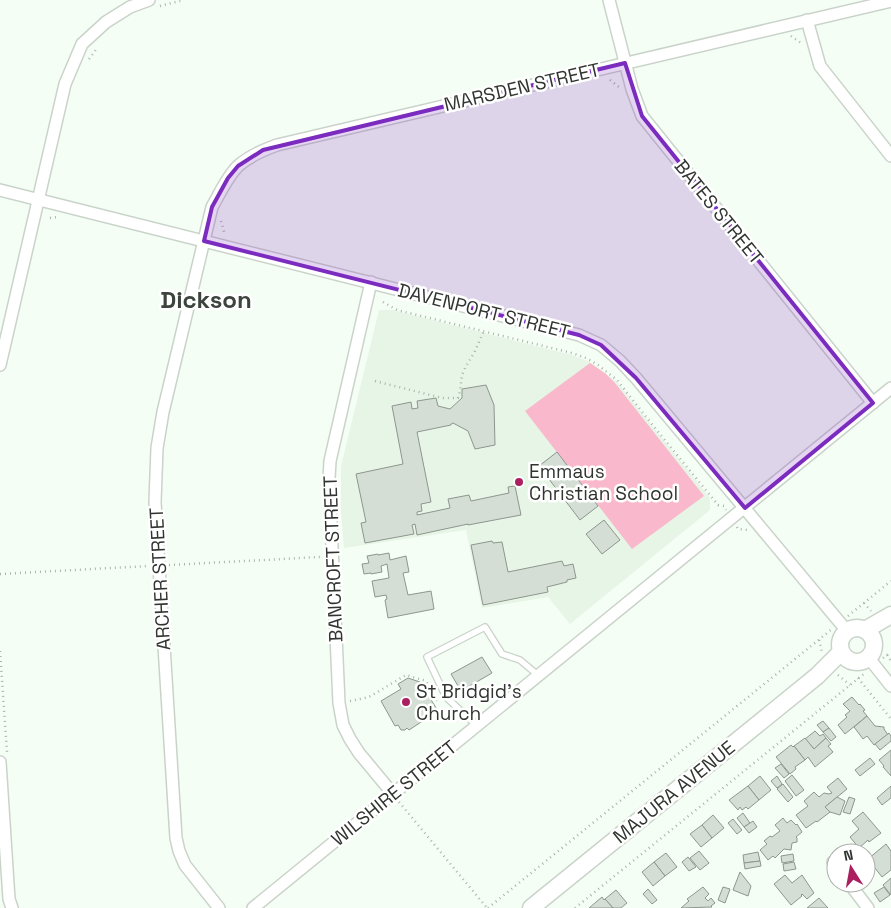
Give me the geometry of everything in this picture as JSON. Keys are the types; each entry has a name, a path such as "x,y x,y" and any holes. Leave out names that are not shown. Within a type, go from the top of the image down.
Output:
{"main road":[{"path":"869,636 891,617"},
{"path":"856,628 869,636 873,650 854,657 840,643 847,631 856,628"},
{"name":"MAJURA AVENUE","path":"531,908 817,676 854,657"}],"street":[{"name":"BATES STREET","path":"609,0 624,63 642,116 873,402"},
{"name":"MARSDEN STREET","path":"204,241 212,207 228,178 238,166 249,158 277,145 891,0"},
{"path":"0,365 65,84 82,44 106,22 130,6 151,4"},
{"path":"807,20 820,66 891,156"},
{"name":"DAVENPORT STREET","path":"0,190 580,335 600,345 620,361 636,378 847,631"},
{"name":"ARCHER STREET","path":"204,241 163,412 157,448 155,502 176,838 185,865 219,908"},
{"name":"BANCROFT STREET","path":"371,282 332,452 328,478 339,703 343,725 359,753 396,797"},
{"path":"745,508 891,388"},
{"name":"WILSHIRE STREET","path":"253,908 396,797 477,726 745,508"},
{"path":"854,657 891,686"},
{"path":"0,762 9,899 12,908"},
{"path":"857,893 868,908"}],"lane":[{"path":"477,726 446,697 427,657 485,627 502,654 520,660 539,676"}],"path":[{"path":"151,4 162,5 183,0"},
{"path":"88,61 103,42"},
{"path":"604,79 609,79 622,92"},
{"path":"221,215 224,234"},
{"path":"383,302 398,310 579,355 598,365 617,380 718,505 724,506 738,529 754,532"},
{"path":"375,381 442,398 458,398 462,375 484,331"},
{"path":"864,603 891,581"},
{"path":"396,797 487,908 819,640 824,658"},
{"path":"887,655 891,660"},
{"path":"575,908 850,684 836,674"},
{"path":"361,699 369,697 406,676 426,681 436,700 446,697"},
{"path":"858,678 891,719"}],"highlighted area":[{"path":"625,63 642,116 873,403 745,508 636,378 601,345 579,335 204,241 212,207 228,178 238,166 263,150"}],"shaded area":[{"name":"Emmaus Christian School","path":"379,310 393,310 572,355 590,362 617,382 710,498 710,510 570,624 548,597 482,608 466,530 344,548 341,511 341,466"},
{"path":"590,363 615,383 704,496 632,549 525,411"}],"building":[{"path":"486,385 494,405 495,445 475,449 468,431 453,423 417,432 431,502 421,504 422,511 417,512 417,515 450,508 448,499 469,495 471,501 509,493 508,487 515,486 521,515 417,535 415,524 412,525 414,534 365,543 361,523 366,522 356,474 403,464 392,406 411,402 412,409 418,408 417,401 436,398 438,406 450,409 462,398 462,389"},
{"path":"557,452 598,506 580,520 539,466"},
{"path":"604,520 620,540 602,554 586,534"},
{"path":"492,541 493,543 502,542 508,572 562,561 564,566 573,564 576,578 547,587 548,592 483,605 471,545"},
{"path":"389,553 390,560 406,556 409,572 403,573 408,595 431,591 434,609 388,618 386,595 375,597 372,581 389,578 387,564 381,566 382,572 364,574 362,564 369,563 367,556"},
{"path":"482,657 492,673 461,691 451,674"},
{"path":"408,678 420,682 438,711 409,730 407,728 401,730 398,725 395,726 381,701 401,689 398,684"},
{"path":"852,697 865,710 863,711 867,716 845,734 838,725 847,717 845,715 850,711 843,704"},
{"path":"867,716 875,726 884,727 888,735 874,745 867,736 863,739 854,727"},
{"path":"823,721 829,728 823,732 817,725"},
{"path":"829,728 836,737 831,741 823,732"},
{"path":"815,731 820,736 823,734 826,738 814,749 805,739"},
{"path":"889,733 891,741 880,750 875,744"},
{"path":"805,738 814,749 826,738 831,744 828,746 833,752 815,767 808,757 805,760 794,746"},
{"path":"791,745 794,746 805,760 795,767 796,769 790,774 776,757"},
{"path":"891,750 891,776 879,760"},
{"path":"870,758 875,764 860,776 855,770"},
{"path":"781,764 789,774 784,778 775,768"},
{"path":"792,775 804,790 796,796 785,781"},
{"path":"760,776 771,790 759,800 748,786"},
{"path":"777,776 782,784 777,788 771,781"},
{"path":"838,778 847,789 825,807 830,812 806,828 796,815 808,806 804,801 814,792 819,797 824,793 832,793 827,787"},
{"path":"783,784 793,797 788,802 777,789"},
{"path":"748,786 759,800 748,809 746,807 742,810 740,807 738,810 729,800"},
{"path":"891,786 891,798 882,805 877,798"},
{"path":"837,797 845,801 840,815 830,812 825,807"},
{"path":"849,797 855,799 850,814 843,812"},
{"path":"863,812 881,833 869,842 868,840 865,843 855,843 850,837 859,829 852,821"},
{"path":"743,813 750,823 744,827 737,818"},
{"path":"713,815 724,828 712,838 702,825"},
{"path":"783,818 787,823 791,820 797,824 802,832 796,837 797,842 792,843 791,850 784,849 775,858 773,856 768,860 760,850 767,844 764,841 780,831 775,825"},
{"path":"733,819 742,830 737,834 728,823"},
{"path":"753,821 757,827 749,833 744,827"},
{"path":"702,825 712,838 701,847 690,834"},
{"path":"886,844 891,851 891,870 882,877 876,869 876,852"},
{"path":"699,851 709,863 700,870 690,858"},
{"path":"758,852 760,861 744,863 743,855"},
{"path":"666,853 677,867 665,876 654,862"},
{"path":"793,854 794,861 782,863 781,856"},
{"path":"688,857 696,867 689,871 682,862"},
{"path":"760,861 761,866 745,869 744,863"},
{"path":"654,862 665,876 653,886 642,872"},
{"path":"794,862 796,869 784,871 783,864"},
{"path":"740,872 751,886 748,896 733,890"},
{"path":"785,875 792,883 802,875 814,893 807,899 802,894 791,905 774,884"},
{"path":"891,878 891,895 883,885"},
{"path":"703,887 709,894 705,898 708,901 711,898 715,903 712,907 681,908 689,901 687,899"},
{"path":"723,887 730,889 725,903 718,900"},
{"path":"884,887 890,895 880,902 874,893"},
{"path":"648,889 657,900 652,904 643,894"},
{"path":"616,890 627,903 621,908 613,908 605,899"},
{"path":"602,897 613,908 589,908"},
{"path":"819,898 828,908 807,908"}],"place":[{"name":"Emmaus Christian School","path":"519,482"},
{"name":"St Bridgid's Church","path":"406,702"}],"district":[{"name":"Dickson","path":"206,299"}]}
